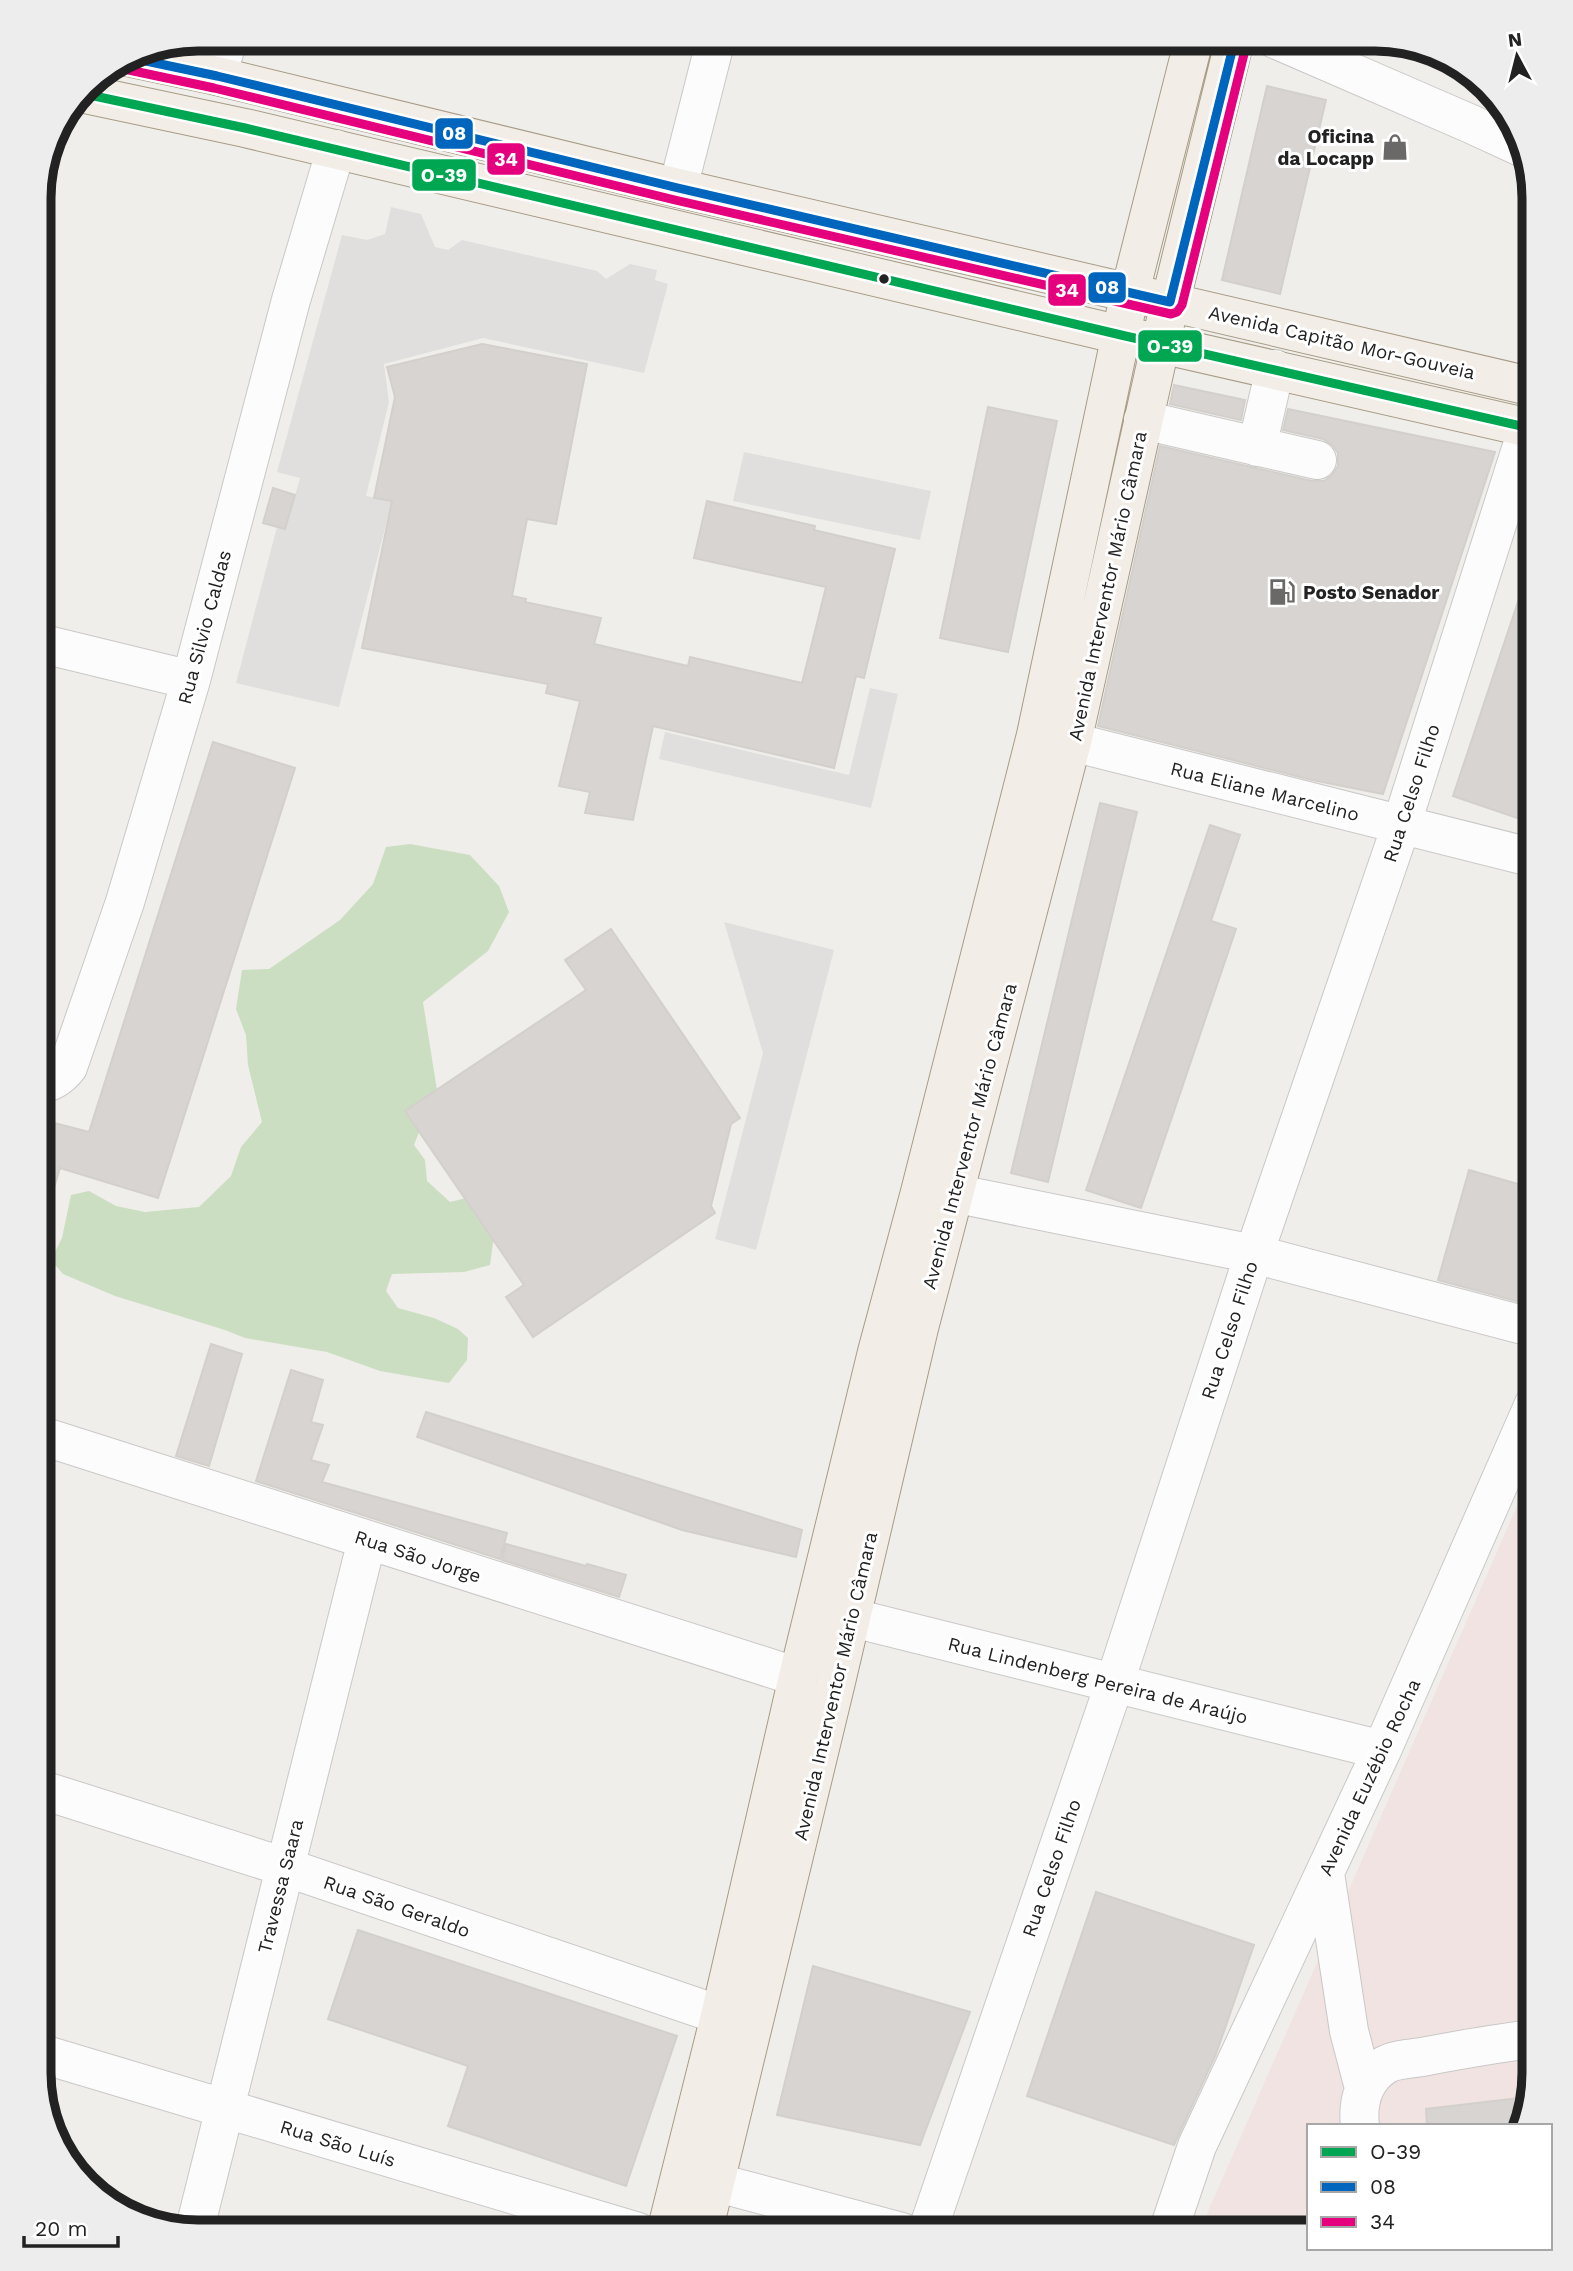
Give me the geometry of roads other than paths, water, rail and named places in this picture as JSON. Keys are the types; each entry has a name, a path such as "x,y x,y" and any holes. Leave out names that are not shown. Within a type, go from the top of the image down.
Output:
{"main road":[{"name":"Avenida Interventor Mário Câmara","path":"1054,739 1121,335 1191,51"},
{"name":"Avenida Interventor Mário Câmara","path":"737,2021 798,1677 877,1352 938,1190 1054,739 1143,420 1232,51"},
{"name":"Avenida Capitão Mor-Gouveia","path":"146,61 1522,384"},
{"path":"92,96 336,149 1121,335 1522,426"},
{"name":"Avenida Interventor Mário Câmara","path":"673,2220 698,2178 737,2021 852,1617 919,1328 938,1190"},
{"name":"Avenida Interventor Mário Câmara","path":"698,2178 702,2220"}],"street":[{"path":"217,76 224,51"},
{"path":"678,188 713,51"},
{"path":"1303,51 1511,142"},
{"name":"Rua Silvio Caldas","path":"51,1081 62,1075 68,1067 125,902 191,680 291,300 336,149"},
{"path":"1257,447 1275,369"},
{"path":"1143,420 1317,460"},
{"name":"Rua Celso Filho","path":"931,2220 1114,1685 1254,1254 1401,826 1522,456"},
{"path":"51,646 191,680"},
{"name":"Rua Eliane Marcelino","path":"1054,739 1522,855"},
{"path":"938,1190 1254,1254 1522,1325"},
{"name":"Avenida Euzébio Rocha","path":"1172,2220 1197,2146 1382,1751 1522,1433"},
{"name":"Rua São Jorge","path":"51,1439 798,1677"},
{"name":"Travessa Saara","path":"197,2220 367,1540"},
{"name":"Rua Lindenberg Pereira de Araújo","path":"814,1609 1382,1751"},
{"name":"Rua São Geraldo","path":"51,1793 285,1867 737,2021"},
{"path":"1325,1873 1349,2031 1364,2088"},
{"path":"1360,2124 1358,2109 1364,2088 1373,2074 1388,2063 1522,2040"},
{"name":"Rua São Luís","path":"51,2057 225,2109 544,2219"},
{"name":"Avenida Euzébio Rocha","path":"1156,2220 1197,2146"},
{"path":"698,2178 857,2220"}],"place":[{"name":"Oficina da Locapp","path":"1395,147"},
{"name":"Posto Senador","path":"1282,592"}]}
